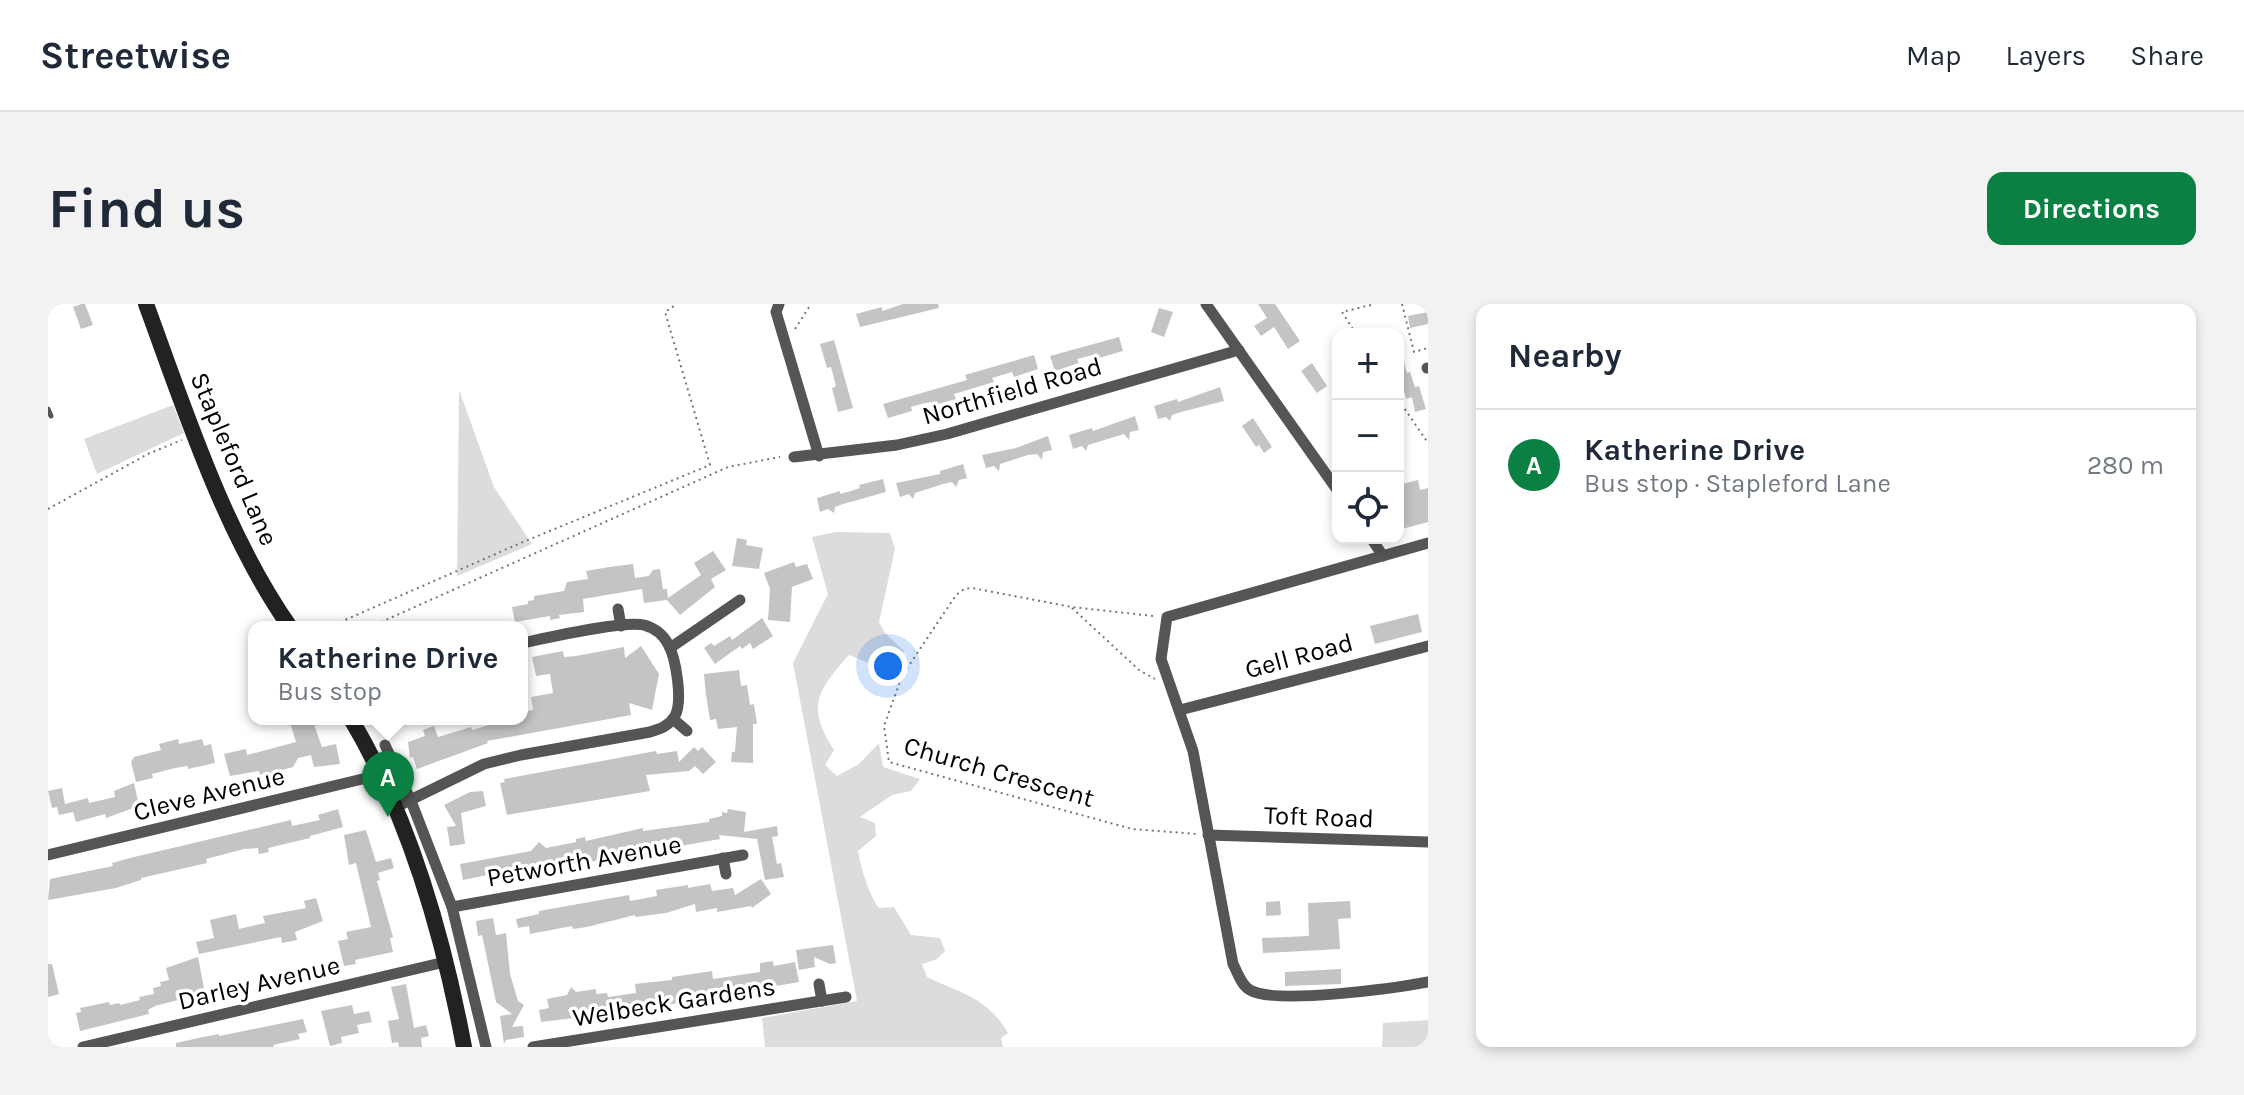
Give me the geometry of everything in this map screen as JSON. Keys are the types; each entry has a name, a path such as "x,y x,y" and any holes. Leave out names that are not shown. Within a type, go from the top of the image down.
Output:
{"main road":[{"name":"Stapleford Lane","path":"146,304 195,434 238,535 286,621"},
{"path":"354,725 394,808 420,875 445,962 464,1047"}],"street":[{"path":"779,304 776,312 819,456"},
{"path":"1206,304 1332,482"},
{"name":"Northfield Road","path":"794,457 897,445 947,434 1239,350"},
{"path":"1428,543 1167,617 1161,659 1193,751 1233,964 1243,983 1252,992 1291,997 1428,982"},
{"path":"1375,544 1383,556"},
{"path":"670,648 740,600"},
{"path":"618,609 621,626"},
{"path":"394,808 469,770 493,762 650,732 673,719 679,702 670,648 656,630 636,624 528,642"},
{"name":"Gell Road","path":"1180,710 1428,646"},
{"path":"673,719 687,731"},
{"path":"385,745 411,801 452,907 486,1047"},
{"name":"Cleve Avenue","path":"48,855 379,775"},
{"name":"Toft Road","path":"1208,835 1428,842"},
{"name":"Petworth Avenue","path":"452,907 743,855"},
{"path":"723,858 726,874"},
{"name":"Darley Avenue","path":"83,1047 445,962"},
{"path":"819,984 822,1001"},
{"name":"Welbeck Gardens","path":"533,1047 846,997"}],"path":[{"path":"343,621 710,465 665,312 677,304"},
{"path":"787,344 811,304"},
{"path":"1353,304 1354,309"},
{"path":"1352,328 1342,312 1375,304"},
{"path":"1402,304 1414,352 1428,348"},
{"path":"1399,400 1428,443"},
{"path":"48,509 148,454 195,434"},
{"path":"383,621 728,467 794,457"},
{"name":"Church Crescent","path":"1167,617 1072,607 964,589 956,595 902,676 884,726 889,762 1132,829 1208,835"},
{"path":"1072,607 1139,670 1170,686"}],"shaded area":[{"path":"459,390 494,487 532,544 457,576"},
{"path":"173,405 184,433 97,474 84,439"},
{"path":"836,532 890,533 895,549 879,622 885,633 904,651 893,673 849,655 829,679 819,700 818,711 825,735 834,750 825,765 837,776 859,764 879,743 883,767 920,779 911,791 892,795 860,817 875,823 876,836 858,851 863,873 879,908 894,907 911,935 940,938 945,951 937,959 922,964 927,977 973,998 991,1011 1008,1033 1001,1038 1003,1047 765,1047 762,1018 857,1001 793,663 828,594 812,537"},
{"path":"1428,1020 1428,1047 1382,1047 1383,1023"}],"building":[{"path":"85,304 93,325 81,329 73,307"},
{"path":"903,304 938,304 939,308 860,327 856,314 882,307 882,311"},
{"path":"1258,304 1275,304 1300,341 1288,349 1274,327 1261,336 1254,326 1267,318"},
{"path":"1159,308 1173,312 1164,337 1151,332"},
{"path":"1428,312 1428,324 1410,328 1408,316"},
{"path":"1119,337 1123,351 1099,358 1097,354 1077,359 1079,363 1055,371 1050,356"},
{"path":"834,340 853,408 838,412 831,367 827,368 820,344"},
{"path":"1034,355 1038,369 1014,377 1012,372 992,378 994,382 954,394 956,399 932,406 931,402 921,404 911,407 912,411 888,418 883,404 967,380 965,375"},
{"path":"1404,362 1415,387 1419,386 1426,409 1415,412 1412,397 1406,399"},
{"path":"1312,363 1327,386 1317,393 1301,371"},
{"path":"1220,387 1224,401 1172,415 1170,421 1166,417 1158,419 1154,406 1177,399 1178,402"},
{"path":"1135,416 1139,430 1130,432 1129,440 1124,434 1088,445 1086,451 1082,446 1073,449 1069,435 1092,428 1093,431"},
{"path":"1253,418 1272,447 1264,453 1259,445 1256,447 1242,426"},
{"path":"1048,436 1052,450 1043,452 1042,460 1037,454 1028,455 1000,464 999,471 994,466 986,468 982,455 1016,448"},
{"path":"963,464 967,478 959,480 956,487 952,482 915,493 913,499 909,494 900,497 896,483 940,474 940,471"},
{"path":"883,479 886,492 835,507 834,513 828,509 820,512 817,498 851,491 860,488 859,485"},
{"path":"1418,480 1420,490 1428,488 1428,522 1404,528 1404,484"},
{"path":"737,538 747,540 746,545 763,548 759,569 732,566"},
{"path":"713,551 726,570 711,579 715,587 680,615 667,600 644,603 642,589 583,599 584,612 559,615 560,618 550,620 550,616 515,621 512,607 528,604 534,596 564,591 567,582 588,579 586,571 633,564 635,578 649,576 653,570 660,569 663,589 667,589 668,598 701,575 694,563"},
{"path":"794,562 796,567 807,564 813,579 792,587 790,622 768,620 770,589 764,573"},
{"path":"1418,614 1422,632 1375,644 1370,626"},
{"path":"762,618 773,636 753,649 750,643 742,649 740,646 715,664 704,648 730,636 732,640"},
{"path":"641,646 659,674 652,710 629,703 631,715 487,741 417,769 413,757 410,758 408,742 425,736 423,730 434,726 438,737 471,727 472,730 489,725 528,725 528,711 533,710 531,697 553,693 550,674 536,676 532,657 563,651 564,657 576,656 624,647 625,658"},
{"path":"739,670 741,686 747,685 750,705 754,704 757,724 753,724 753,763 731,762 737,727 718,729 716,719 710,720 706,695 704,674"},
{"path":"291,725 314,725 322,747 336,744 340,764 314,767 311,755 298,758 293,767 260,776 259,771 230,776 224,754 246,749 247,755 296,742"},
{"path":"178,739 179,744 202,739 204,746 211,744 215,763 188,769 188,766 175,768 136,782 131,762 134,757 161,750 159,744"},
{"path":"694,747 698,751 702,747 716,762 703,774 695,766 689,771 646,775 650,791 507,815 500,783 505,782 504,779 656,751 657,754 677,751 679,762"},
{"path":"134,783 139,806 106,818 105,814 76,822 73,812 59,815 57,807 52,808 48,791 62,788 65,804 88,798 89,803 115,797 114,791"},
{"path":"483,791 486,806 461,813 465,844 450,846 447,827 456,826 444,805 470,792"},
{"path":"338,809 343,827 268,848 269,852 259,854 258,848 244,849 206,859 207,863 141,878 116,888 48,900 50,879 291,820 292,826 320,820 318,815"},
{"path":"728,809 746,812 744,832 777,826 778,836 772,837 777,864 781,863 784,877 765,880 757,839 719,835 720,839 498,878 497,873 463,880 460,864 531,851 539,842 546,848 585,837 586,841 643,828 643,831 709,822 709,819 722,816 722,812 727,813"},
{"path":"366,830 376,862 391,858 394,868 378,873 380,880 377,881 393,937 390,938 393,952 355,960 356,964 344,966 338,941 348,939 346,932 371,927 356,863 349,865 344,835"},
{"path":"761,879 771,894 752,908 717,912 717,908 696,912 695,904 666,913 635,915 587,927 573,929 572,926 530,934 529,926 518,928 516,919 539,914 539,911 629,895 630,901 657,896 656,890 688,885 688,888 710,884 712,891 733,888 735,895"},
{"path":"316,898 323,921 295,932 297,940 282,943 281,937 199,954 196,942 214,938 210,920 236,914 239,929 265,923 263,916 306,908 304,901"},
{"path":"1280,901 1281,915 1266,916 1266,902"},
{"path":"1350,901 1351,918 1338,919 1340,949 1263,953 1262,938 1309,936 1308,903"},
{"path":"493,918 496,935 506,933 510,974 518,1001 524,1005 512,1027 523,1026 524,1037 506,1040 504,1044 500,1016 512,1014 496,1002 482,935 478,936 476,921"},
{"path":"833,945 836,963 830,964 814,957 815,967 799,970 796,950"},
{"path":"198,957 205,993 155,1006 148,1010 149,1014 80,1031 76,1013 81,1012 80,1008 109,1002 110,1005 120,1005 154,994 153,988 169,980 166,968"},
{"path":"773,961 774,966 795,962 799,982 632,1011 541,1022 539,1010 549,1008 547,999 567,995 571,987 576,992 596,989 596,994 607,993 608,997 636,993 635,984 672,980 672,977 712,971 713,979 760,972 760,963"},
{"path":"48,964 52,964 59,994 48,997"},
{"path":"1341,969 1341,984 1285,986 1285,972"},
{"path":"406,984 414,1028 426,1025 429,1036 421,1038 422,1047 399,1047 398,1042 392,1043 388,1021 399,1019 391,987"},
{"path":"352,1005 354,1014 369,1011 372,1022 357,1025 359,1033 341,1037 342,1043 330,1046 321,1011"},
{"path":"303,1019 307,1032 298,1034 300,1039 274,1047 176,1047 176,1043 203,1037"}],"place":[{"name":"Katherine Drive","path":"388,817"}]}
